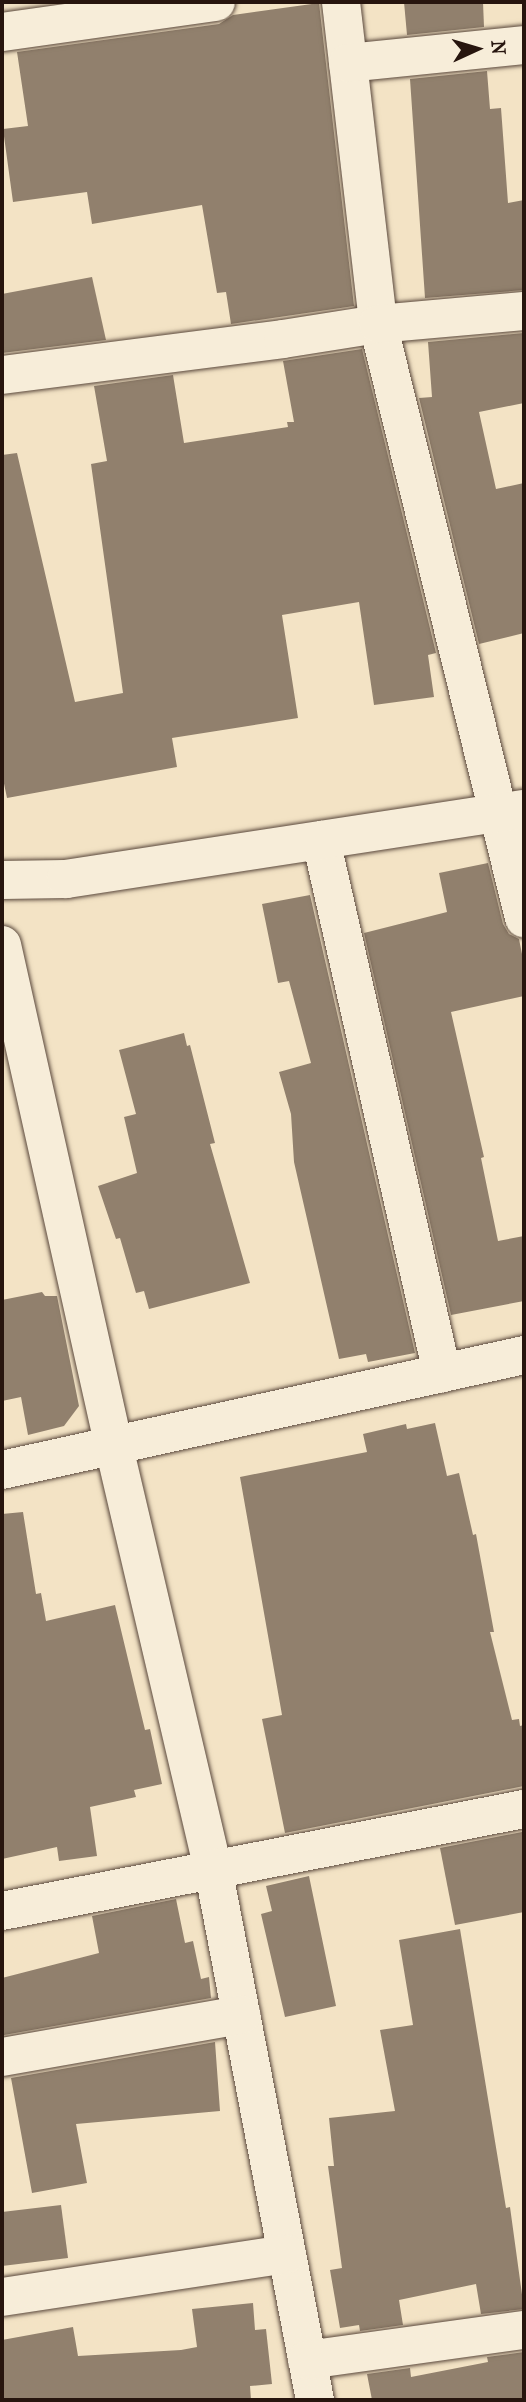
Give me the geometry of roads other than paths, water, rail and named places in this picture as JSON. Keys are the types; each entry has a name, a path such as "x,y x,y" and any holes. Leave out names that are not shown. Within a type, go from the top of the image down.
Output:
{"street":[{"path":"2,32 216,2"},
{"path":"341,2 378,324 512,811 524,918"},
{"path":"348,63 524,45"},
{"path":"2,375 283,340 378,324 524,311"},
{"path":"2,880 66,879 512,811"},
{"path":"321,840 442,1373"},
{"path":"2,945 114,1447 213,1868 315,2400"},
{"path":"2,1470 524,1355"},
{"path":"2,1911 524,1809"},
{"path":"2,2057 241,2015"},
{"path":"2,2297 287,2254"},
{"path":"307,2360 524,2330"}]}
